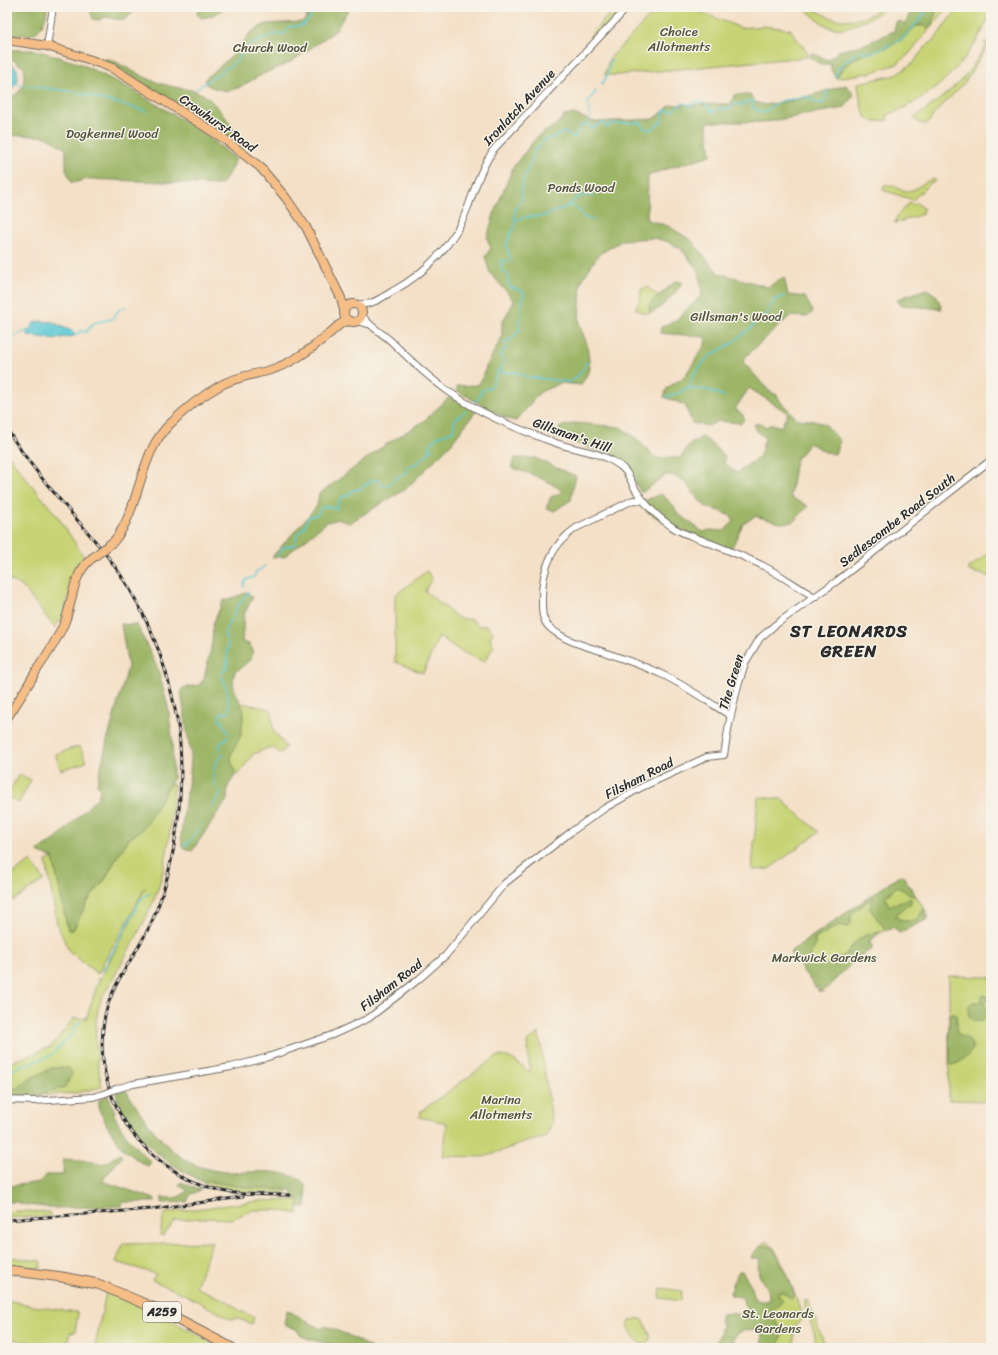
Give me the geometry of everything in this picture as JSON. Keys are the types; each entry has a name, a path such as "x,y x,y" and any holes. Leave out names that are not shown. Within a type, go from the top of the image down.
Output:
{"highway":[{"name":"A259","path":"7,1270 62,1277 105,1287 157,1310 232,1348"}],"main road":[{"name":"Crowhurst Road","path":"7,40 47,46 112,68 223,138 260,167 286,198 306,227 342,298 344,312"},
{"path":"7,718 58,634 67,616 78,575 84,565 114,541 127,521 149,456 162,432 206,394 221,384 238,377 268,371 282,365 306,352 344,322 360,319 362,313 361,307 342,298"},
{"path":"339,325 343,320 344,312 347,306 354,304"},
{"path":"344,312 346,319 353,321"}],"street":[{"path":"47,46 53,7"},
{"name":"Ironlatch Avenue","path":"354,304 369,304 410,281 433,261 445,248 462,219 486,159 628,7"},
{"path":"362,313 369,304"},
{"name":"Gillsman's Hill","path":"362,313 369,324 386,336 413,363 454,395 475,408 536,435 612,460 625,470 644,501 658,516 672,527 688,535 756,562 815,597"},
{"path":"353,321 369,324"},
{"name":"Sedlescombe Road South","path":"815,597 991,460"},
{"path":"633,500 637,491"},
{"path":"644,501 633,500 567,534 560,541 546,565 543,579 542,602 544,620 550,627 568,640 621,658 661,674 731,716"},
{"name":"The Green","path":"724,755 731,716 746,663 760,638 775,625 815,597"},
{"name":"Filsham Road","path":"7,1100 93,1097 133,1084 216,1070 265,1058 332,1035 369,1018 436,965 458,943 505,883 571,832 605,808 642,787 707,757 724,755"}],"green space":[{"path":"7,7 47,7 45,20 34,34 7,34"},
{"path":"89,7 140,7 124,20 104,17 99,20 93,19"},
{"path":"199,7 224,7 214,15 201,18 197,14"},
{"name":"Church Wood","path":"307,7 350,7 335,31 291,62 261,75 238,88 226,91 206,84 205,79 232,56 251,32 266,24 302,22 307,17"},
{"path":"616,7 625,7 594,39 590,37 591,34"},
{"name":"Choice Allotments","path":"678,7 688,7 741,28 763,26 790,29 809,55 806,57 605,75 609,59 650,16"},
{"path":"803,7 813,9 832,18 844,20 863,17 885,7 864,21 837,29 825,25"},
{"path":"915,7 937,7 932,25 928,28 922,25 916,26 903,39 888,47 855,58 843,67 836,78 831,70 831,65 822,65 809,57 812,53 828,60 839,51 865,44 894,31 896,22 900,21 905,24 910,13"},
{"path":"937,7 948,7 909,54 897,64 869,73 836,78 843,67 855,58 888,47 903,39 916,26 932,25"},
{"path":"963,7 991,7 991,18 989,17 972,49 961,63 934,89 920,99 887,115 888,120 874,122 865,116 861,105 858,83 896,75 913,63 927,45 934,41 949,19"},
{"path":"984,43 991,44 991,47 988,45 965,82 933,115 931,120 926,124 919,123 914,118 945,95 963,78 987,45"},
{"name":"Dogkennel Wood","path":"13,50 36,50 81,64 129,88 201,131 236,159 224,182 219,185 88,179 72,183 66,170 66,149 47,137 19,135 7,137 7,97 16,95 23,86 25,68 7,56 7,54"},
{"path":"110,59 144,77 159,83 195,91 204,95 214,103 227,119 241,145 239,146 229,141 204,121 104,60"},
{"path":"846,85 854,95 844,108 766,122 707,122 711,155 648,176 647,220 668,226 691,240 718,273 768,287 784,277 788,295 805,297 813,312 807,317 790,316 746,356 743,362 769,391 777,395 780,401 797,419 825,424 840,441 835,454 825,452 810,443 796,459 790,497 808,506 793,522 780,523 755,516 743,524 732,547 727,550 669,525 646,511 646,500 661,494 674,506 677,513 703,532 710,530 724,531 734,521 732,517 720,511 706,507 694,495 685,481 671,475 666,475 643,492 640,492 630,472 616,460 596,450 555,437 560,427 575,423 620,427 636,438 656,458 680,458 689,445 702,437 725,456 724,463 737,473 760,456 765,438 754,428 755,424 760,423 766,427 772,424 781,427 788,413 749,388 735,409 743,415 744,420 741,423 718,421 708,426 692,423 685,405 664,397 667,388 684,377 705,345 706,337 660,333 661,327 676,320 702,295 699,271 680,248 666,241 654,238 623,240 598,255 581,282 579,324 587,344 590,369 581,385 561,383 540,392 516,421 508,419 457,391 457,386 478,385 482,379 486,367 502,337 502,322 514,302 490,273 485,257 491,248 487,238 494,214 513,167 537,137 557,124 564,116 574,114 594,122 654,119 671,105 731,104 734,95 750,95 755,102 765,105 799,99"},
{"path":"934,179 936,180 933,183 931,182 913,200 883,190 884,185 887,185 909,191"},
{"path":"910,202 913,205 916,202 924,209 922,211 923,214 895,223 897,216"},
{"path":"676,281 682,282 682,284 672,297 650,313 650,303"},
{"path":"647,287 659,296 649,308 650,313 644,313 636,309 636,306 640,300 641,289"},
{"path":"927,289 937,296 942,309 900,305 897,299"},
{"path":"449,397 476,411 451,444 406,489 349,523 339,519 327,522 284,557 272,557 317,506 319,494 385,445 424,421"},
{"path":"7,453 58,517 86,560 77,569 63,615 55,628 22,586 7,579"},
{"path":"515,458 535,458 576,476 571,500 554,511 546,508 551,497 563,492 545,480 511,467"},
{"path":"991,551 991,577 969,571 969,568"},
{"path":"427,571 432,578 425,591 458,618 473,620 479,626 487,625 493,632 490,639 494,646 484,662 460,651 439,636 423,673 395,662 395,595"},
{"path":"246,593 253,596 244,615 242,642 249,644 253,650 251,659 240,669 235,671 233,680 234,688 244,711 241,735 231,755 231,761 235,771 234,777 228,786 227,800 192,851 182,847 181,836 190,775 191,756 181,692 183,688 199,685 204,679 212,643 213,624 223,601"},
{"path":"121,624 137,625 158,669 168,707 172,737 173,779 144,828 129,839 105,879 88,901 73,930 68,930 53,858 37,851 55,840 98,797 100,789 97,784 107,741 128,667"},
{"path":"241,703 270,709 272,712 273,730 286,747 280,754 274,748 268,748 253,754 240,773 234,776 231,763 231,753 238,736 242,719 243,713"},
{"path":"80,746 86,762 61,770 55,754"},
{"path":"19,774 31,780 19,803 7,796"},
{"path":"174,784 167,852 157,892 142,926 100,1003 96,1023 96,1045 102,1087 76,1093 46,1095 7,1094 7,1064 52,1046 74,1018 86,1019 98,982 131,920 145,887 99,973 96,973 69,951 57,924 46,861 53,858 68,930 73,930 88,901 105,879 120,852 129,839 144,828 168,785"},
{"path":"758,797 781,799 819,832 769,869 752,870"},
{"path":"31,861 44,880 13,901 7,894 7,878"},
{"name":"Markwick Gardens","path":"901,875 927,913 924,914 926,916 928,915 928,919 899,933 893,927 881,932 869,941 873,948 857,958 824,991 821,992 817,990 820,988 819,986 816,988 791,954 791,951"},
{"path":"901,875 916,897 896,887 885,897 889,906 909,898 911,899 911,903 894,916 912,921 918,917 924,908 927,913 924,914 926,917 928,915 928,919 899,933 894,927 886,930 869,908 874,897 851,914 851,924 848,927 839,925 815,939 815,947 809,956 813,964 834,964 838,958 846,954 861,938 872,933 881,932 869,941 873,948 857,958 824,991 821,992 817,990 820,988 818,986 816,988 791,954 791,951"},
{"path":"949,976 991,977 991,1101 949,1100"},
{"path":"984,995 991,998 991,1003 987,1001 984,1002 987,1009 987,1016 981,1020 972,1020 968,1012 968,1008 970,1004 974,1002 981,1002 982,996"},
{"path":"951,1013 954,1013 957,1016 957,1033 968,1040 973,1048 964,1059 951,1065 949,1022"},
{"name":"Marina Allotments","path":"539,1033 552,1122 547,1137 526,1142 484,1157 443,1156 447,1123 419,1117 420,1112 496,1057 501,1056 510,1058 530,1072 527,1042"},
{"path":"52,1068 69,1068 72,1074 65,1087 29,1096 14,1096 7,1094 8,1090 17,1088 33,1077"},
{"path":"126,1090 145,1119 161,1139 178,1155 187,1161 211,1170 233,1172 272,1172 296,1177 302,1181 306,1187 306,1207 298,1207 299,1200 293,1200 292,1190 249,1188 206,1180 205,1183 180,1169 147,1144 138,1134 122,1110 120,1111 116,1092"},
{"path":"108,1095 115,1112 113,1112 116,1119 124,1133 151,1162 148,1166 122,1148 108,1127 99,1110 99,1100"},
{"path":"119,1154 122,1156 102,1181 155,1199 155,1202 123,1202 122,1206 54,1208 20,1204 19,1202 7,1202 7,1192 11,1186 40,1182 45,1175 63,1175 64,1159 94,1161 104,1164"},
{"path":"205,1180 246,1187 286,1190 287,1193 235,1191 215,1187 205,1183"},
{"path":"181,1182 200,1190 190,1195 187,1202 162,1203 162,1197 175,1198 181,1196 187,1191 179,1185"},
{"path":"299,1200 298,1214 275,1210 253,1210 232,1219 203,1218 175,1220 163,1236 160,1235 164,1213 258,1201"},
{"path":"7,1212 49,1212 51,1216 7,1218"},
{"path":"212,1242 196,1287 229,1302 240,1311 254,1317 252,1324 237,1318 230,1319 188,1296 152,1280 156,1274 116,1262 123,1244"},
{"name":"St. Leonards Gardens","path":"766,1242 777,1253 783,1264 803,1319 794,1327 794,1348 765,1348 765,1309 774,1304 760,1246"},
{"path":"760,1246 768,1246 773,1248 795,1296 791,1298 782,1292 778,1292 778,1295 783,1300 771,1313 781,1332 779,1342 776,1348 761,1348 761,1335 755,1329 745,1330 737,1334 733,1339 733,1348 715,1348 714,1344 720,1334 722,1325 720,1321 722,1314 731,1313 738,1315 748,1310 744,1305 743,1298 732,1296 730,1293 732,1284 739,1271 742,1271 751,1285 755,1298 759,1301 767,1301 769,1298 768,1291 758,1272 760,1258 751,1258"},
{"path":"7,1257 41,1261 41,1268 7,1266"},
{"path":"661,1288 682,1291 681,1301 660,1298"},
{"path":"106,1292 157,1313 223,1348 102,1348 95,1346"},
{"path":"7,1300 33,1306 76,1312 78,1314 75,1332 70,1333 66,1346 72,1347 63,1348 7,1338"},
{"path":"805,1300 808,1301 825,1345 828,1348 815,1348 815,1336 805,1305"},
{"path":"287,1310 321,1329 326,1326 350,1336 371,1348 347,1348 301,1336 296,1329 284,1324"},
{"path":"639,1318 644,1321 651,1337 647,1344 643,1345 634,1337 628,1326 630,1321"}],"water":[{"path":"7,60 17,69 18,80 12,89 7,90"},
{"path":"41,321 53,322 64,328 72,330 75,334 74,336 53,339 32,336 29,337 27,331 34,323"}],"waterway":[{"path":"196,89 237,61 252,44 273,34 285,34 291,26 296,27 302,25 314,11 320,7"},
{"path":"835,77 842,66 859,51 872,53 902,39 919,21 928,7"},
{"path":"602,84 608,74 611,59"},
{"path":"15,84 75,92 146,111"},
{"path":"475,402 479,398 481,391 491,387 499,369 504,365 504,361 500,355 506,349 505,342 514,337 520,329 519,319 521,315 521,305 524,293 510,287 508,283 508,275 502,271 500,261 508,261 511,259 506,246 511,232 515,228 515,209 522,200 521,189 534,152 545,139 549,139 564,132 572,137 576,137 581,125 588,124 591,128 603,123 607,128 611,123 641,123 644,128 651,130 661,122 664,111 672,111 683,103 691,106 695,102 701,102 713,112 722,108 729,110 734,103 741,105 753,101 754,103 752,107 763,113 779,102 805,96 817,103 824,103 828,90"},
{"path":"588,124 590,118 588,102 596,91"},
{"path":"568,206 579,197 593,196"},
{"path":"516,220 526,217 544,216 568,206 573,206 579,210 584,217 594,220"},
{"path":"666,397 681,392 689,386 694,374 708,357 732,343 752,327 756,321 767,314 774,300 784,296"},
{"path":"75,334 77,335 80,331 86,332 94,323 112,319 119,310 126,307"},
{"path":"12,337 27,331"},
{"path":"498,371 507,373 516,372 527,377 569,382 577,377 587,362"},
{"path":"687,388 707,390 724,396"},
{"path":"277,556 284,547 294,545 297,534 304,528 308,517 318,514 321,508 326,506 336,509 340,499 355,489 360,490 362,486 367,485 371,480 379,481 383,486 387,486 407,472 411,465 418,463 427,455 431,449 430,445 437,437 453,431 455,420 465,411"},
{"path":"244,588 246,580 254,577 256,572 265,566"},
{"path":"228,734 219,718 220,714 227,713 229,711 228,693 221,673 227,666 228,641 225,636 225,631 238,606 248,592"},
{"path":"220,750 220,745 227,737"},
{"path":"216,786 213,778 214,768 217,761 223,755 222,753"},
{"path":"212,809 216,799 220,795 220,791"},
{"path":"185,846 197,832 202,822"},
{"path":"102,972 141,899 151,892"},
{"path":"7,1073 21,1066 50,1056 72,1034 76,1025 81,1022"}],"railway":[{"path":"7,429 29,462 105,553 131,591 142,611 159,653 166,674 177,719 181,768 180,795 178,822 168,874 161,899 152,921 120,978 105,1015 102,1045 105,1073 113,1100 127,1125 144,1146 166,1165 190,1180 227,1192 290,1195"},
{"path":"7,1220 151,1209 243,1197"}],"district":[{"name":"ST LEONARDS GREEN","path":"849,641"}],"park label":[{"name":"Ponds Wood","path":"581,187"},
{"name":"Gillsman's Wood","path":"736,316"}]}
